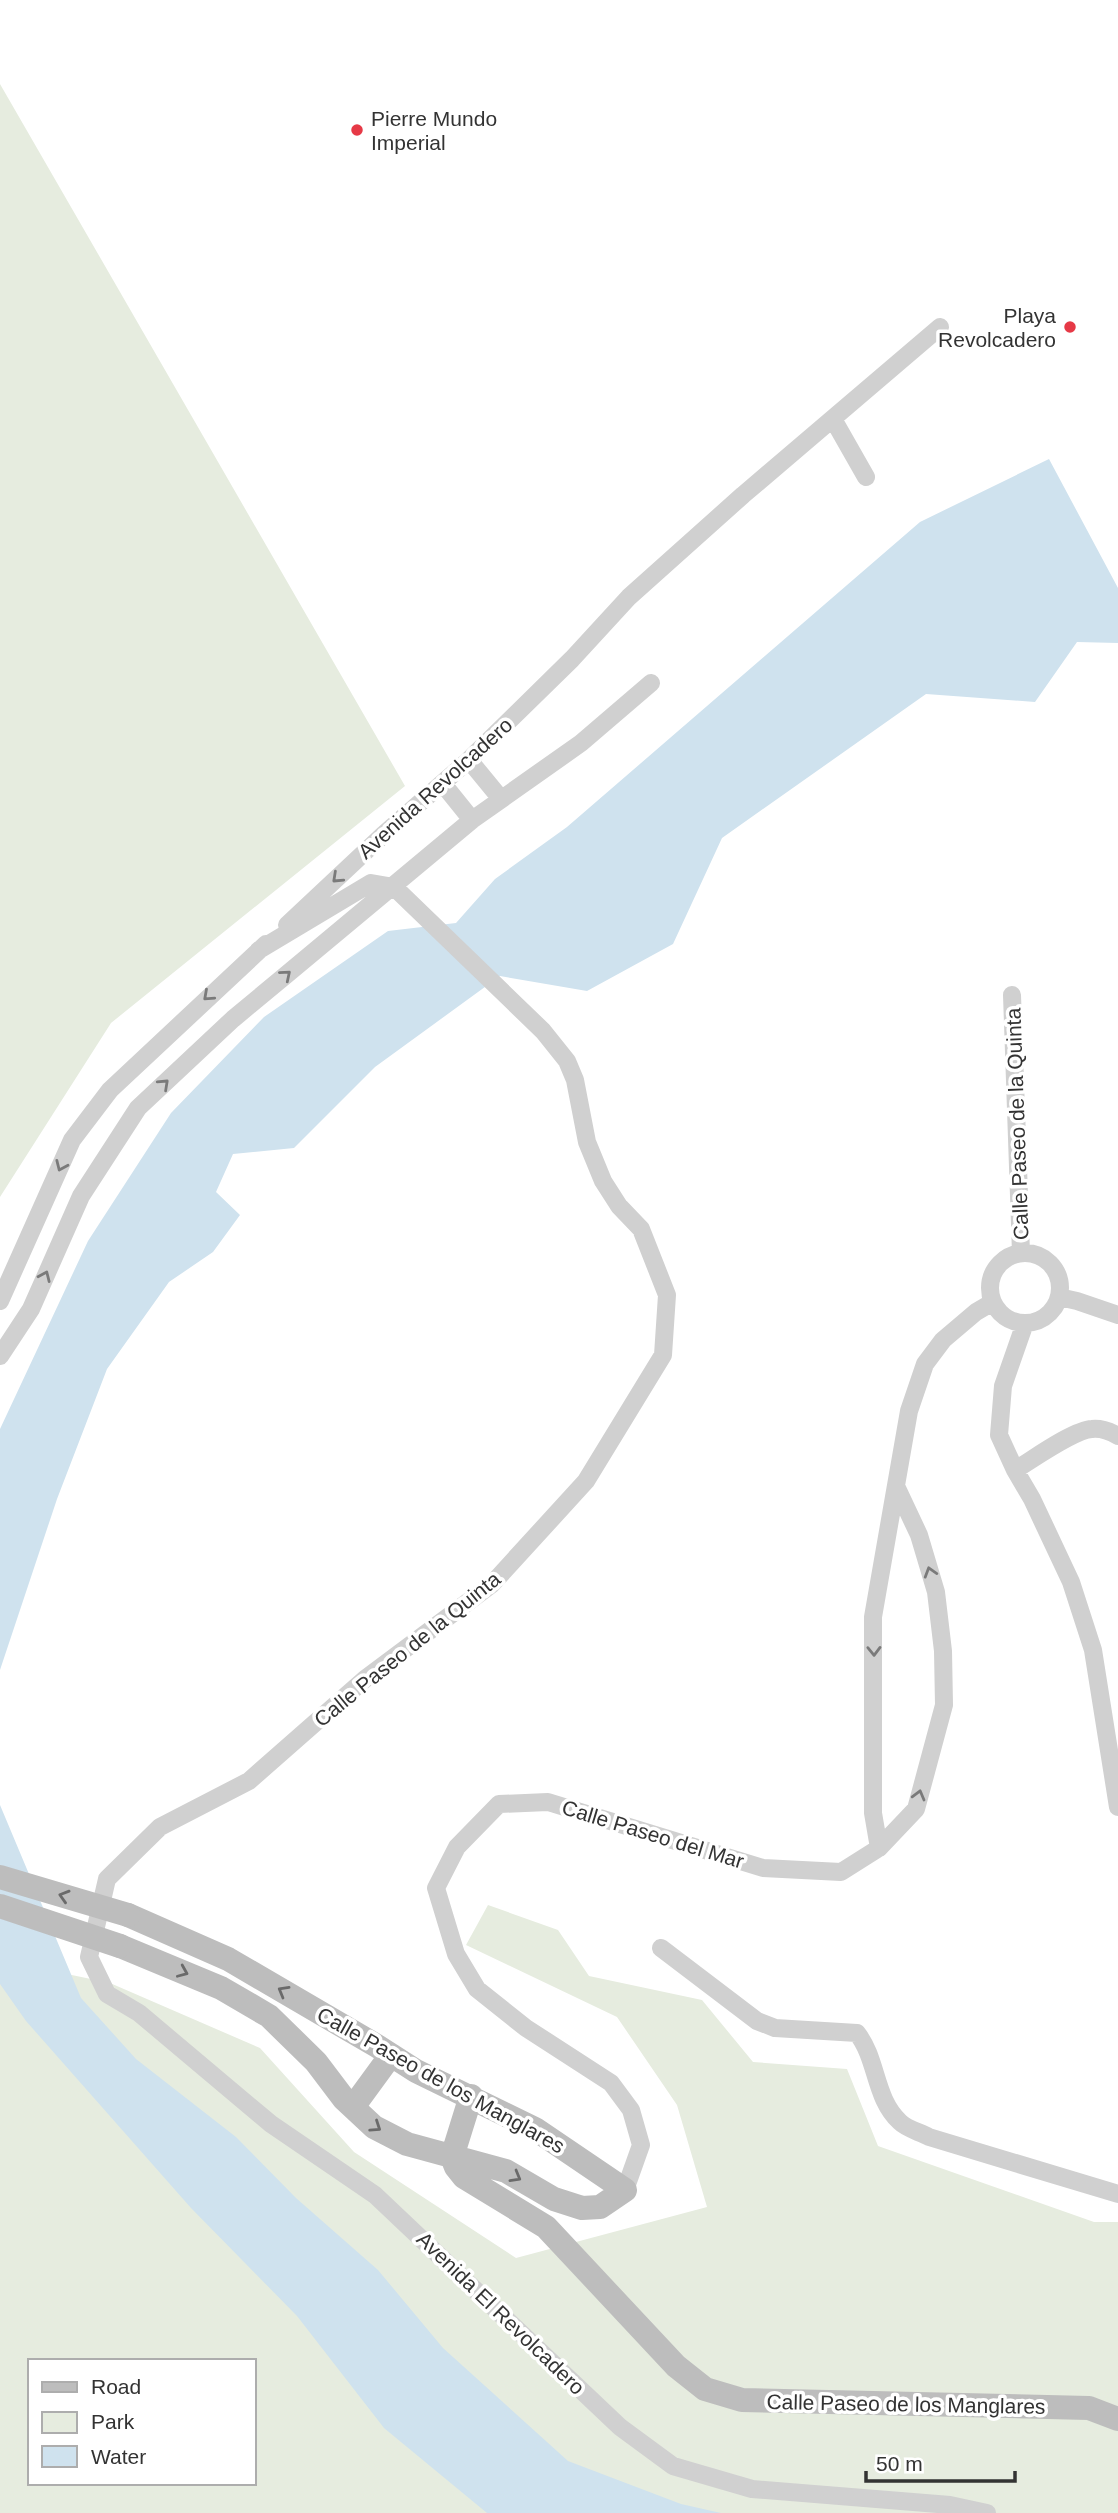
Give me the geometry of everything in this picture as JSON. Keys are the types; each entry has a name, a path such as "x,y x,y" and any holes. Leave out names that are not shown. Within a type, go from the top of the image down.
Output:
{"main road":[{"name":"Calle Paseo de los Manglares","path":"0,1877 128,1916 228,1959 416,2071 535,2129 625,2190 600,2207 582,2208 554,2199 506,2171 407,2144 373,2127 316,2062 269,2016 221,1988 120,1946 0,1906"},
{"path":"353,2107 391,2055"},
{"path":"452,2157 471,2096"},
{"name":"Calle Paseo de los Manglares","path":"452,2157 464,2178 546,2227 676,2366 705,2389 742,2400 1089,2408 1118,2419"}],"street":[{"name":"Avenida Revolcadero","path":"1,1299 72,1140 102,1100 142,1058 383,835 470,760 572,659 629,597 743,495 940,327"},
{"path":"833,419 866,477"},
{"path":"0,1356 31,1309 80,1195 138,1108 233,1019 472,820 580,743 651,683"},
{"path":"470,760 501,799"},
{"path":"443,784 472,820"},
{"path":"259,950 370,883 394,887"},
{"name":"Calle Paseo de la Quinta","path":"89,1957 107,1879 160,1827 249,1781 365,1679 492,1584 586,1481 663,1355 667,1296 641,1229 619,1206 603,1181 587,1142 575,1080 567,1061 543,1031 394,887"},
{"name":"Calle Paseo de la Quinta","path":"1012,995 1021,1253"},
{"path":"1021,1253 1043,1258 1052,1265 1058,1275 1059,1297 1050,1313 1034,1322 1012,1321 1001,1313 993,1302 990,1288 993,1274 1002,1262 1021,1253"},
{"path":"1059,1297 1118,1315"},
{"path":"1,1299 31,1309"},
{"path":"879,1848 873,1813 873,1617 909,1411 925,1364 943,1340 976,1312 993,1302"},
{"path":"1025,1323 1003,1386 999,1435 1072,1582 1093,1650 1118,1807"},
{"path":"1015,1470 1069,1437 1091,1429 1118,1436"},
{"name":"Calle Paseo del Mar","path":"625,2190 641,2145 631,2110 611,2083 526,2028 477,1989 456,1954 436,1888 457,1847 499,1804 548,1802 763,1868 841,1872 879,1848 916,1809 944,1705 943,1651 936,1592 919,1535 896,1486"},
{"path":"660,1948 757,2021 775,2028 857,2033 866,2045 884,2104 901,2124 929,2137 1118,2194"},
{"name":"Avenida El Revolcadero","path":"89,1957 107,1994 139,2013 271,2124 375,2194 620,2427 673,2466 752,2489 950,2505 988,2513"}],"green space":[{"path":"0,84 405,786 111,1023 0,1197"},
{"path":"488,1905 558,1930 589,1976 702,2000 753,2062 847,2069 878,2146 1094,2222 1118,2222 1118,2513 0,2513 0,1960 110,1983 260,2048 354,2152 516,2258 707,2207 677,2105 617,2017 466,1945"}],"water":[{"path":"1049,459 1118,588 1118,643 1077,642 1035,702 926,694 722,838 673,944 587,991 500,976 375,1067 294,1148 233,1154 216,1192 240,1215 213,1252 169,1282 107,1369 57,1499 0,1670 0,1429 88,1241 171,1113 264,1017 388,931 456,923 495,879 567,827 920,522"},
{"path":"0,1805 81,1998 136,2059 236,2137 296,2198 378,2270 443,2348 568,2461 681,2504 721,2513 487,2513 384,2428 297,2316 191,2208 26,2021 0,1984"}],"place":[{"name":"Pierre Mundo Imperial","path":"357,130"},
{"name":"Playa Revolcadero","path":"1070,327"}]}
